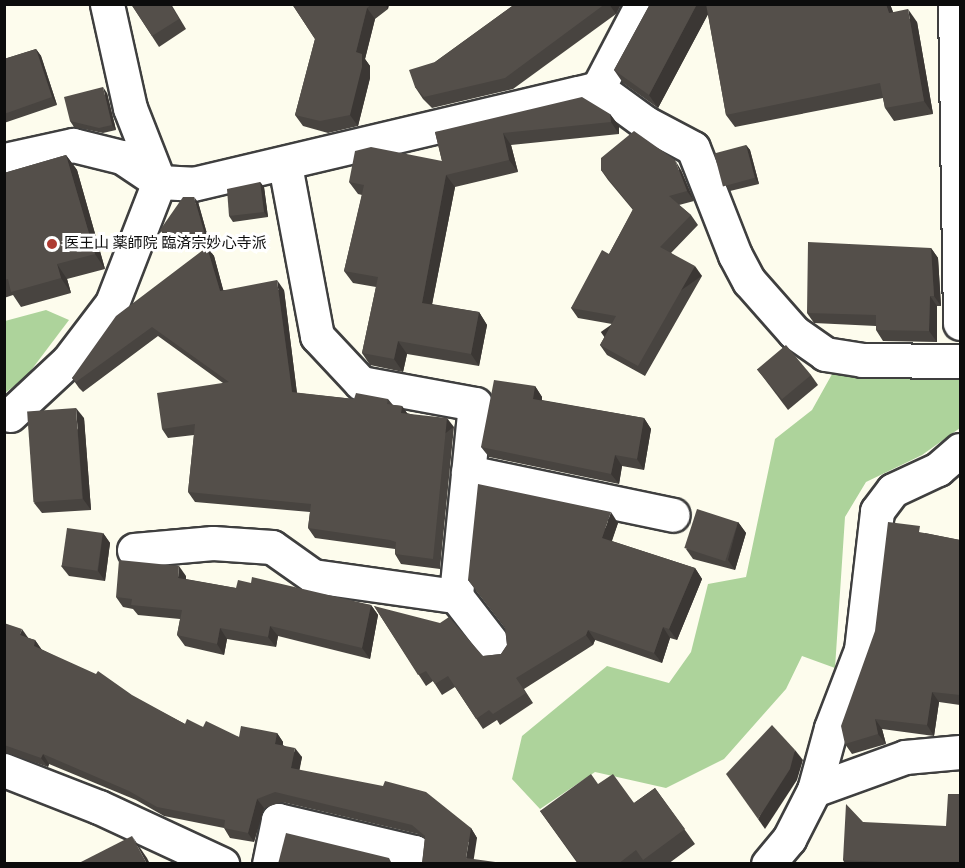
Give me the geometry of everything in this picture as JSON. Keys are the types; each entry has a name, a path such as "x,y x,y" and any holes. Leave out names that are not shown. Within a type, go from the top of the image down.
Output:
{"street":[{"path":"10,415 68,361 112,303 159,182 130,108 107,4"},
{"path":"4,160 73,145 122,157 159,182 193,184 285,165 598,88 642,4"},
{"path":"955,4 960,323"},
{"path":"598,88 646,123 693,148 735,255 749,281 794,332 825,354 862,360 960,361"},
{"path":"285,165 317,336 361,383 476,404 456,596 497,649"},
{"path":"768,864 791,851 814,790 831,728 861,650 877,511 893,490 938,469 960,450"},
{"path":"468,472 673,515"},
{"path":"134,550 213,543 272,547 313,576 456,596"},
{"path":"814,790 905,757 960,752"},
{"path":"4,770 99,807 222,864"},
{"path":"268,864 278,820 414,852 413,864"}],"green space":[{"path":"46,310 69,320 26,377 5,393 5,321"},
{"path":"836,367 960,378 960,428 922,455 866,482 845,517 835,668 802,656 786,689 724,759 666,788 595,772 540,809 512,779 522,736 607,666 669,683 691,652 708,584 746,577 775,439 812,410"}],"building":[{"path":"131,4 170,4 179,19 152,36"},
{"path":"292,4 372,4 367,8 356,52 362,54 362,67 350,115 320,121 295,115 315,39"},
{"path":"515,4 605,4 505,78 424,97 415,87 409,70 435,62"},
{"path":"650,4 697,4 649,95 614,70"},
{"path":"706,4 886,4 889,13 908,9 924,101 885,108 880,83 726,115"},
{"path":"36,49 52,97 4,114 4,59"},
{"path":"103,87 112,125 99,128 70,121 64,97"},
{"path":"582,97 610,114 611,122 503,133 509,160 446,175 422,303 479,312 471,354 398,341 394,359 362,353 378,277 344,271 364,185 349,182 355,151 371,147 442,161 435,132"},
{"path":"634,131 675,160 687,191 669,196 691,215 660,247 695,266 638,366 600,345 616,316 571,308 602,250 609,254 633,209 601,170 601,158"},
{"path":"746,145 755,178 723,186 714,154"},
{"name":"医王山 薬師院 臨済宗妙心寺派","path":"66,155 95,254 57,264 61,278 11,292 8,279 4,280 4,173"},
{"path":"260,182 264,212 229,216 227,189"},
{"path":"183,197 194,197 205,235 179,242 160,230"},
{"path":"808,242 931,248 934,296 930,296 929,331 876,330 876,315 807,313"},
{"path":"207,247 220,291 277,280 292,392 354,399 356,393 388,399 387,404 402,406 401,413 447,418 433,559 395,554 396,542 390,540 308,528 311,504 188,492 195,424 162,429 157,393 229,382 152,327 76,382 72,378 116,316"},
{"path":"786,345 811,375 782,399 757,369"},
{"path":"494,380 535,386 533,399 644,418 637,459 615,455 611,474 481,447"},
{"path":"76,408 82,499 33,502 27,411"},
{"path":"478,484 611,512 602,538 695,568 669,629 663,627 654,653 588,630 586,635 516,678 526,693 493,714 489,710 476,719 448,676 435,684 426,671 418,675 374,606 440,623 449,617 483,656 501,654 507,645 505,627 468,580"},
{"path":"697,509 738,522 725,561 684,548"},
{"path":"888,522 920,526 919,532 960,540 960,695 932,692 927,725 875,719 878,734 845,744 841,726 875,631"},
{"path":"67,528 103,533 97,571 62,566"},
{"path":"119,560 179,566 178,578 236,588 238,580 251,583 252,577 371,605 362,648 270,626 268,637 220,628 217,644 177,635 182,610 131,605 132,599 116,597"},
{"path":"4,623 22,629 20,635 35,640 34,646 96,674 98,671 132,695 185,724 187,719 203,727 206,721 239,737 241,726 277,733 275,744 295,748 291,768 383,786 385,781 426,792 471,828 466,858 510,864 422,864 425,836 412,825 275,792 257,799 248,833 224,828 225,820 157,807 129,791 43,754 41,758 4,745"},
{"path":"772,725 795,750 790,769 758,819 726,774"},
{"path":"591,774 598,784 613,774 634,803 655,788 685,829 643,860 636,850 618,864 579,864 540,811"},
{"path":"948,794 960,794 960,864 843,860 846,804 863,822 946,826"},
{"path":"286,833 389,858 392,864 278,864"},
{"path":"132,836 147,864 77,864"}],"place":[{"name":"医王山 薬師院 臨済宗妙心寺派","path":"52,244"}]}
